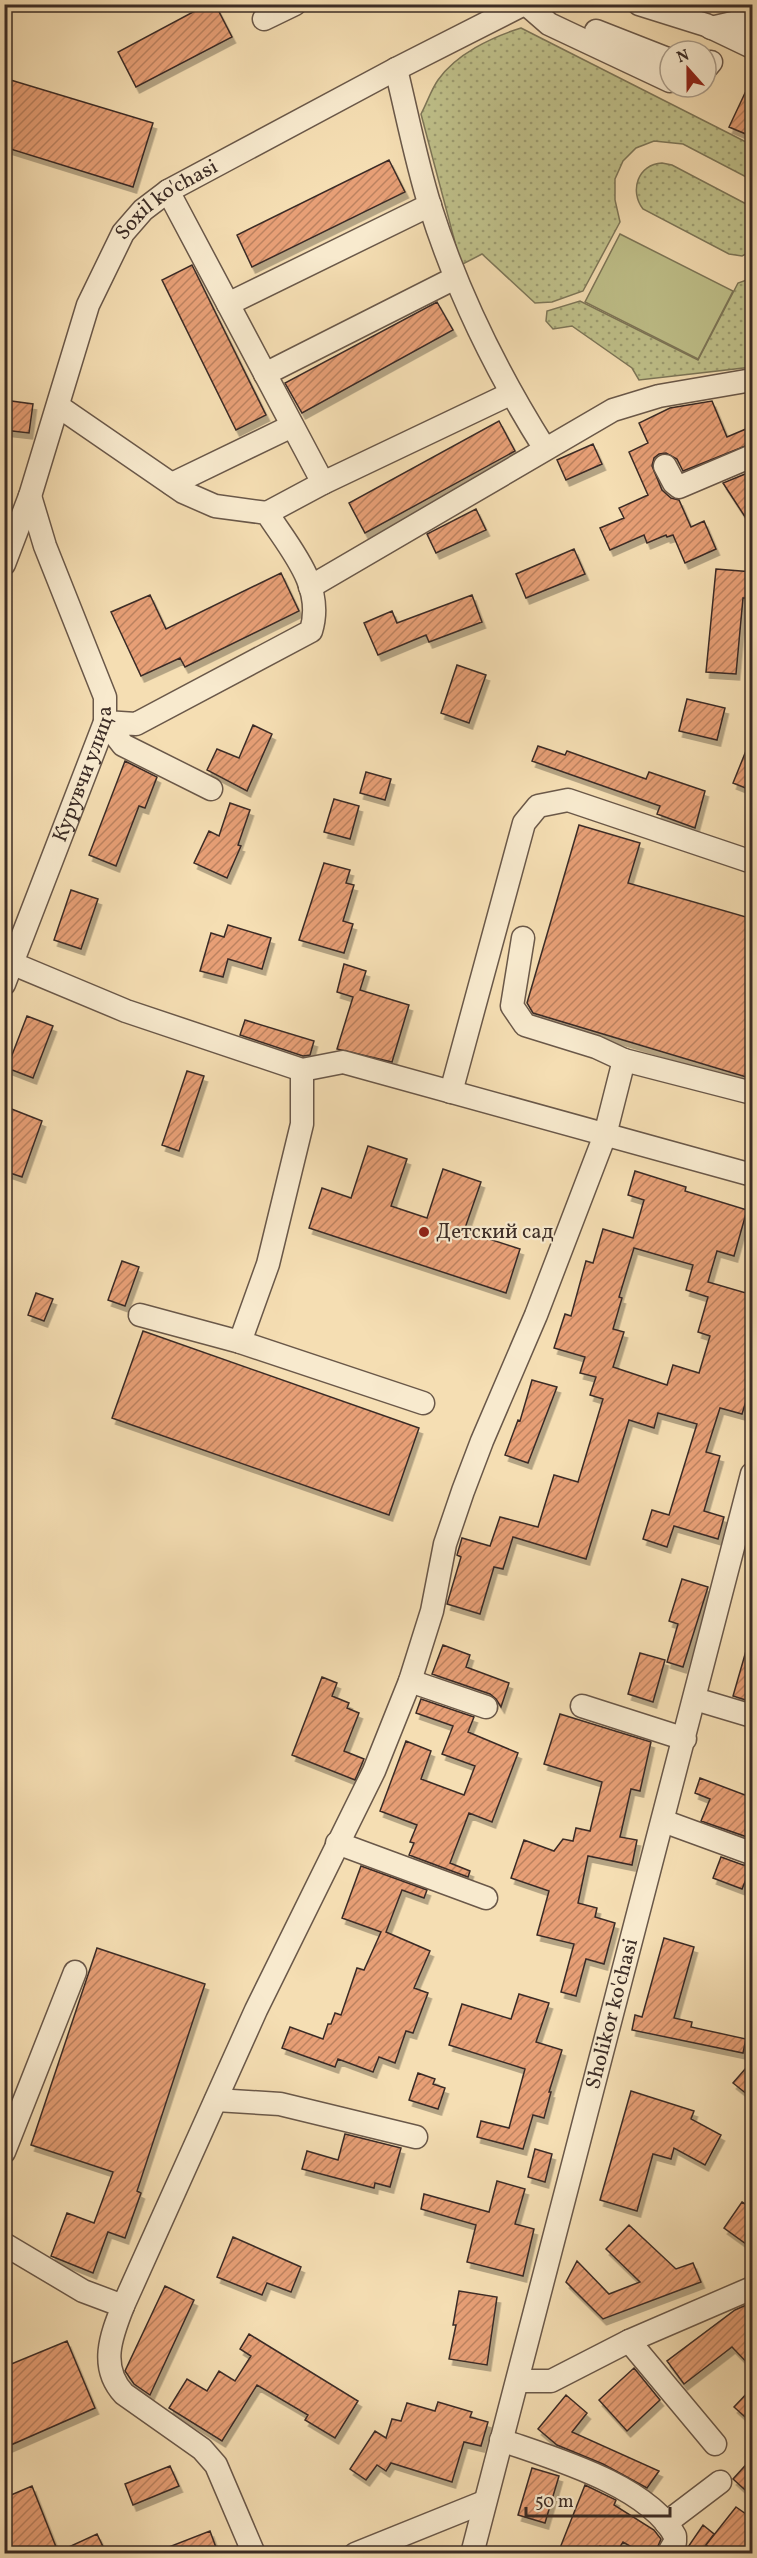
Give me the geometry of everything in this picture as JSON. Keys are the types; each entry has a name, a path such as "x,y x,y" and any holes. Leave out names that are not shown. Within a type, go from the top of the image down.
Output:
{"street":[{"path":"264,19 295,4"},
{"path":"525,4 549,24 658,75"},
{"name":"Soxil ko'chasi","path":"4,564 30,496 88,305 123,233 143,210 168,191 396,69 525,4"},
{"path":"639,4 711,28 753,47"},
{"path":"711,28 737,22 753,25"},
{"path":"571,35 592,30 658,55"},
{"path":"396,69 429,205 455,278 510,394 545,449"},
{"path":"168,191 323,483"},
{"path":"228,304 429,205"},
{"path":"265,374 455,278"},
{"path":"310,586 613,410 659,396 753,380"},
{"path":"58,406 183,492 214,506 267,513 323,483 510,394"},
{"path":"172,484 292,426"},
{"path":"665,466 679,488 753,456"},
{"name":"Курувчи улица","path":"7,969 105,722 105,697 45,546 30,496"},
{"path":"105,722 136,724 311,631 316,615 308,575 267,513"},
{"path":"105,722 123,745 211,789"},
{"path":"451,1092 524,823 538,806 568,800 753,862"},
{"path":"523,938 512,1006 525,1024 596,1047 624,1060 753,1093"},
{"path":"7,969 302,1070 343,1062 753,1176"},
{"path":"254,2553 216,2465 202,2449 133,2401 116,2386 109,2364 111,2335 256,2010 374,1771 410,1681 432,1611 445,1544 463,1491 536,1315 605,1135 624,1060"},
{"path":"240,1342 268,1264 302,1124 302,1070"},
{"path":"140,1315 240,1342 423,1403"},
{"name":"Sholikor ko'chasi","path":"472,2553 753,1474"},
{"path":"410,1681 486,1707"},
{"path":"695,1699 753,1716"},
{"path":"582,1706 685,1739"},
{"path":"663,1821 748,1852"},
{"path":"337,1844 486,1898"},
{"path":"4,2152 75,1972"},
{"path":"216,2100 280,2104 416,2137"},
{"path":"4,2244 82,2291 123,2306"},
{"path":"518,2381 551,2381 629,2341 753,2288"},
{"path":"629,2341 715,2444"},
{"path":"501,2440 588,2471 648,2504 675,2536 675,2542 668,2553"},
{"path":"666,2523 720,2482"},
{"path":"356,2553 484,2502"}],"green space":[{"path":"521,28 752,145 752,180 683,144 654,141 636,148 623,161 615,179 615,200 620,222 583,291 552,302 535,303 482,254 461,265 421,114 438,80 454,62 498,36"},
{"path":"662,163 672,165 752,207 752,251 742,256 729,254 643,209 637,194 638,180 647,168"},
{"path":"620,234 733,291 698,359 585,302"},
{"path":"752,278 752,367 639,380 632,368 572,326 553,329 546,321 547,311 580,301 698,360 738,283"}],"building":[{"path":"208,4 215,4 232,37 136,87 118,52"},
{"path":"753,76 753,137 729,127"},
{"path":"4,78 153,123 133,187 4,147"},
{"path":"389,160 405,192 252,267 237,235"},
{"path":"192,265 266,415 236,430 162,280"},
{"path":"437,302 453,330 302,413 285,383"},
{"path":"4,400 33,404 29,433 4,430"},
{"path":"712,401 727,437 753,426 753,443 683,471 677,459 666,453 654,458 652,466 662,490 671,498 679,500 691,527 704,521 716,549 685,563 673,535 667,537 666,535 647,543 644,535 610,550 600,528 624,518 619,508 648,495 629,452 648,443 639,423 670,408"},
{"path":"499,421 515,451 365,533 349,503"},
{"path":"593,444 602,464 566,480 557,460"},
{"path":"750,472 753,476 753,529 723,483"},
{"path":"476,509 486,530 436,553 427,534"},
{"path":"574,549 585,574 526,598 516,574"},
{"path":"716,569 753,572 753,598 743,598 736,674 706,672"},
{"path":"281,573 299,611 185,667 180,658 141,676 111,612 150,595 166,629"},
{"path":"472,595 482,622 429,642 426,635 378,655 364,623 392,611 397,623"},
{"path":"457,665 486,675 469,723 441,713"},
{"path":"687,699 725,708 717,740 679,731"},
{"path":"253,725 272,734 247,791 207,770 217,749 239,758"},
{"path":"753,736 753,791 733,783"},
{"path":"538,746 565,755 567,751 646,779 649,772 705,791 695,828 657,814 660,806 532,761"},
{"path":"125,761 157,777 145,808 139,806 116,866 89,855"},
{"path":"366,772 391,779 385,800 360,793"},
{"path":"334,799 359,806 350,839 324,832"},
{"path":"230,803 250,810 238,845 241,846 227,878 194,863 209,831 219,836"},
{"path":"579,825 640,843 628,883 753,919 753,1079 533,1013 527,1003"},
{"path":"324,863 350,870 346,883 354,885 343,921 353,924 344,953 299,940"},
{"path":"71,890 98,899 81,949 54,940"},
{"path":"228,925 271,938 262,969 228,959 223,977 200,971 211,933 224,937"},
{"path":"344,964 366,971 360,990 409,1005 392,1062 337,1049 353,997 337,992"},
{"path":"27,1016 53,1026 33,1078 7,1068"},
{"path":"245,1020 314,1041 310,1055 303,1056 240,1035"},
{"path":"187,1071 204,1076 179,1151 162,1145"},
{"path":"4,1106 42,1121 22,1177 4,1171"},
{"path":"368,1146 407,1159 391,1206 427,1218 443,1169 481,1182 464,1231 520,1249 506,1293 309,1228 322,1188 351,1198"},
{"path":"635,1171 686,1187 685,1191 747,1210 734,1256 717,1251 708,1282 753,1295 753,1379 742,1414 720,1408 706,1452 720,1456 704,1511 724,1517 718,1539 674,1526 667,1547 643,1539 652,1510 669,1515 697,1424 658,1413 654,1428 629,1420 586,1559 513,1537 503,1569 494,1567 480,1614 447,1604 461,1557 457,1555 462,1538 490,1546 500,1517 538,1527 554,1475 578,1482 603,1399 590,1395 596,1377 580,1373 585,1357 554,1348 565,1314 571,1316 586,1261 593,1263 603,1229 633,1238 644,1200 628,1195","holes":["634,1248 693,1265 686,1290 708,1297 698,1332 710,1336 699,1373 673,1365 667,1385 613,1367 624,1332 613,1329 622,1298 619,1297"]},
{"path":"122,1261 139,1267 125,1306 108,1300"},
{"path":"36,1293 53,1299 44,1321 28,1315"},
{"path":"143,1331 419,1428 389,1515 112,1418"},
{"path":"532,1380 557,1387 528,1463 505,1455 518,1420 520,1421"},
{"path":"682,1579 708,1587 683,1667 667,1662 678,1624 669,1621"},
{"path":"748,1644 753,1644 752,1702 733,1696"},
{"path":"443,1645 470,1655 466,1667 509,1683 501,1707 490,1694 432,1674"},
{"path":"640,1653 665,1660 653,1702 628,1694"},
{"path":"322,1677 337,1683 332,1696 349,1703 347,1708 359,1713 344,1751 364,1759 355,1780 292,1755"},
{"path":"421,1699 474,1717 468,1732 518,1753 492,1822 469,1813 450,1863 470,1871 468,1877 409,1855 414,1843 410,1842 417,1825 380,1811 406,1741 431,1751 421,1779 464,1795 475,1766 442,1754 453,1726 416,1713"},
{"path":"560,1714 651,1742 640,1791 631,1789 620,1837 637,1840 632,1865 588,1856 578,1903 597,1908 595,1917 615,1923 604,1964 586,1959 576,1996 561,1992 574,1944 537,1935 549,1891 511,1878 524,1840 554,1851 563,1839 573,1841 576,1828 590,1831 602,1782 544,1764"},
{"path":"700,1778 753,1798 753,1832 750,1838 701,1821 710,1799 695,1793"},
{"path":"721,1857 743,1865 752,1865 742,1889 713,1878"},
{"path":"361,1866 427,1890 424,1898 402,1890 386,1932 430,1951 414,1988 428,1993 413,2033 406,2031 395,2063 379,2057 373,2072 338,2059 335,2067 282,2048 290,2027 323,2039 335,2013 341,2015 357,1968 364,1970 381,1932 342,1918"},
{"path":"664,1938 694,1947 674,2018 692,2022 691,2027 746,2039 743,2053 632,2030 635,2015 642,2017"},
{"path":"97,1948 205,1984 137,2191 141,2193 125,2238 108,2232 93,2273 51,2256 67,2213 94,2223 113,2172 31,2145"},
{"path":"519,1994 549,2003 536,2042 562,2050 549,2092 551,2092 544,2118 533,2115 523,2149 477,2137 481,2121 509,2128 525,2069 449,2045 462,2004 511,2019"},
{"path":"753,2060 753,2099 733,2083"},
{"path":"418,2073 435,2079 433,2084 445,2088 438,2109 409,2100"},
{"path":"631,2091 694,2111 691,2119 721,2135 705,2165 674,2148 671,2159 653,2154 637,2211 600,2200"},
{"path":"345,2134 401,2148 390,2187 375,2183 374,2188 302,2169 307,2151 338,2160"},
{"path":"535,2149 552,2154 545,2182 528,2177"},
{"path":"497,2181 525,2189 515,2224 534,2229 523,2276 467,2262 476,2225 421,2209 424,2194 489,2212"},
{"path":"742,2202 753,2209 753,2249 724,2228"},
{"path":"629,2225 676,2269 693,2263 701,2282 603,2319 566,2282 577,2261 609,2294 640,2282 606,2249"},
{"path":"233,2237 301,2267 291,2292 267,2283 262,2295 217,2277"},
{"path":"165,2286 194,2300 150,2395 134,2384 125,2371"},
{"path":"459,2291 497,2297 487,2365 449,2359 456,2325 453,2325"},
{"path":"753,2302 753,2369 732,2347 684,2384 667,2361 735,2310"},
{"path":"249,2334 358,2401 335,2438 305,2420 308,2415 257,2385 222,2441 169,2408 187,2379 207,2391 219,2371 235,2381 251,2356 240,2349"},
{"path":"67,2341 95,2408 4,2448 4,2367"},
{"path":"634,2368 660,2400 627,2431 599,2400"},
{"path":"753,2387 753,2424 734,2407"},
{"path":"566,2395 587,2413 572,2432 659,2471 647,2488 603,2464 557,2445 538,2429"},
{"path":"438,2402 472,2412 470,2417 488,2422 481,2446 464,2442 452,2482 391,2463 386,2471 377,2465 366,2480 350,2469 375,2431 386,2438 392,2419 401,2421 407,2403 435,2411"},
{"path":"753,2457 753,2497 733,2479"},
{"path":"170,2466 179,2486 133,2505 125,2484"},
{"path":"532,2468 559,2476 545,2523 518,2515"},
{"path":"585,2485 616,2500 614,2505 654,2530 661,2539 655,2553 642,2553 623,2542 616,2553 600,2546 596,2553 558,2553"},
{"path":"32,2486 58,2552 97,2534 106,2553 4,2553 4,2498"},
{"path":"736,2507 753,2519 753,2553 717,2553 706,2545"},
{"path":"703,2525 714,2534 700,2553 684,2553"},
{"path":"210,2531 218,2553 156,2553 156,2552"}],"place":[{"name":"Детский сад","path":"424,1232"}]}
